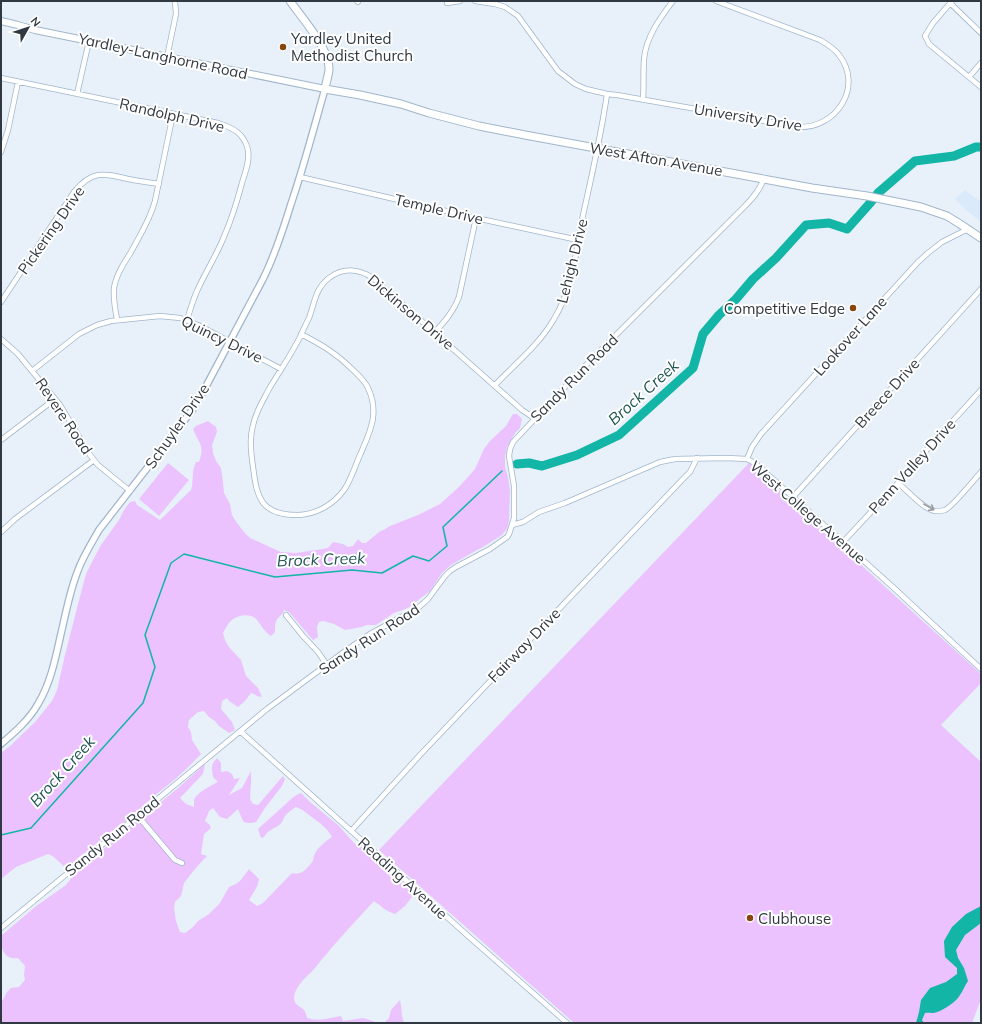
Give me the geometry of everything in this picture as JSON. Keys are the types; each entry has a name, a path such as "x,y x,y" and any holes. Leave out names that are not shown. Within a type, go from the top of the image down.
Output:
{"main road":[{"path":"290,1 318,40 326,55 329,70 325,89"},
{"name":"Yardley-Langhorne Road","path":"1,21 18,24 36,30 325,89"},
{"name":"West Afton Avenue","path":"325,89 401,104 479,126 921,207 947,216 981,238"}],"street":[{"path":"167,57 176,14 175,1"},
{"path":"447,3 460,1"},
{"name":"University Drive","path":"475,1 505,7 518,16 558,71 575,84 586,89 798,128 805,128 820,124 831,118 842,106 847,92 848,83 846,66 839,55 831,47 820,40 716,1"},
{"path":"643,100 644,59 649,40 657,23 673,1"},
{"path":"981,33 951,2 933,23 925,36 929,44 981,87"},
{"path":"77,94 89,40"},
{"path":"969,77 981,62"},
{"name":"Randolph Drive","path":"1,78 229,126 243,138 249,156 248,165 229,224 217,252 196,292 187,320"},
{"path":"1,152 8,130 18,82"},
{"name":"Schuyler Drive","path":"1,744 26,722 43,696 53,668 74,583 82,560 91,543 99,530 193,409 230,342 272,260 300,177 325,89"},
{"name":"Lehigh Drive","path":"495,385 545,333 554,320 563,302 567,291 598,148 607,94"},
{"path":"117,319 114,298 116,280 122,266 148,221 155,201 173,114"},
{"name":"Pickering Drive","path":"1,302 74,192 84,181 95,176 106,174 159,184"},
{"name":"Temple Drive","path":"300,177 578,240"},
{"name":"Sandy Run Road","path":"1,928 267,709 370,634 418,608 428,599 450,571 498,544 507,537 514,518 514,486 510,461 510,449 515,439 534,418 744,208 762,186 764,178"},
{"path":"435,332 447,319 459,297 476,218"},
{"name":"Lookover Lane","path":"748,459 752,446 761,434 918,262 942,242 968,229"},
{"name":"Dickinson Drive","path":"301,334 333,352 359,376 368,387 371,394 374,418 349,482 339,496 330,504 316,512 297,515 277,512 266,505 259,497 255,483 250,449 253,422 262,402 301,334 319,288 335,273 348,270 367,273 522,410 534,418"},
{"name":"Breece Drive","path":"793,497 981,289"},
{"name":"Quincy Drive","path":"32,371 84,332 97,325 117,319 160,316 187,320 281,368"},
{"name":"Revere Road","path":"1,338 18,354 55,399 94,460 106,473 130,491"},
{"name":"Penn Valley Drive","path":"843,542 981,390"},
{"path":"1,440 55,399"},
{"name":"West College Avenue","path":"512,525 523,522 539,512 565,503 660,462 676,459 697,458 748,459 755,463 843,542 981,669"},
{"name":"Fairway Drive","path":"351,831 420,754 686,476 697,458"},
{"path":"1,532 15,519 94,460"},
{"path":"898,483 928,508 936,511 945,510 981,472"},
{"path":"286,615 314,647 327,665"},
{"name":"Reading Avenue","path":"240,731 467,935 568,1023"},
{"path":"138,816 175,860 182,863"}],"shaded area":[{"path":"965,190 981,202 981,222 955,199"},
{"path":"513,414 517,414 522,419 520,428 515,433 507,447 505,456 505,467 510,491 509,521 507,529 502,535 451,565 442,573 430,591 408,608 394,613 376,625 367,625 345,630 334,624 323,621 319,622 317,627 318,637 313,640 289,612 284,610 277,620 275,632 271,636 258,621 251,616 244,615 235,618 229,623 223,633 225,640 229,647 241,660 246,676 258,688 262,697 251,693 238,707 227,698 222,701 221,709 232,722 235,730 229,733 219,726 204,711 198,712 189,720 188,727 191,732 192,740 201,754 175,779 108,836 100,840 80,856 68,869 48,854 16,867 1,879 1,753 35,722 52,701 57,690 86,574 101,545 119,520 124,510 130,502 135,501 137,505 160,520 191,490 194,465 196,462 199,462 201,456 201,448 193,429 196,426 208,421 216,427 217,432 212,445 213,453 221,468 224,493 230,504 232,515 244,532 250,538 281,552 296,553 328,548 333,542 343,544 348,547 353,546 358,539 362,543 366,543 379,532 390,526 418,515 440,504 459,487 475,469 484,449 506,426"},
{"path":"168,463 189,480 159,516 139,499"},
{"path":"749,463 981,674 981,683 941,725 981,762 981,999 972,1023 574,1023 379,850"},
{"path":"217,758 221,763 221,772 227,771 232,774 234,779 240,778 229,795 242,788 251,771 250,799 253,804 258,805 283,776 285,779 282,786 256,822 248,823 243,821 238,809 227,819 220,817 213,808 209,811 205,821 211,828 204,834 201,854 207,856 184,883 181,896 175,902 174,908 176,921 180,932 185,933 198,921 209,914 220,903 229,887 240,881 249,869 259,879 249,900 257,906 263,903 292,873 296,874 304,871 309,866 313,861 313,857 317,850 322,844 332,837 324,826 301,809 296,807 289,812 280,824 268,832 264,837 261,838 258,829 292,798 301,793 338,825 355,844 361,847 379,865 407,887 412,897 405,906 395,914 374,901 302,982 296,991 294,1000 296,1004 305,1011 307,1018 320,1020 341,1016 343,1021 363,1018 379,1023 1,1023 1,1003 11,988 19,987 25,980 25,966 18,958 9,957 6,955 2,949 1,936 35,907 66,885 75,873 205,764 203,774 180,798 186,804 194,807 195,797 218,782 213,777 212,769 212,765"},
{"path":"981,906 981,923 965,935 956,950 968,981 962,992 956,1000 943,1009 935,1013 925,1013 922,1020 924,1023 916,1023 921,1000 930,988 946,982 957,974 957,968 945,957 944,941 952,927 966,914"},
{"path":"400,1000 404,1023 384,1023 389,1018 391,1010"}],"waterway":[{"name":"Brock Creek","path":"517,464 529,463 542,466 577,455 619,435 693,368 703,334 753,279 776,258 806,225 829,223 847,229 878,193 915,161 954,156 976,147 981,147"},
{"name":"Brock Creek","path":"1,835 31,828 143,703 155,667 145,635 171,563 184,554 275,577 352,570 382,573 413,556 429,561 447,546 443,527 502,471"}],"place":[{"name":"Yardley United Methodist Church","path":"283,47"},
{"name":"Competitive Edge","path":"853,308"},
{"name":"Clubhouse","path":"750,918"}]}
